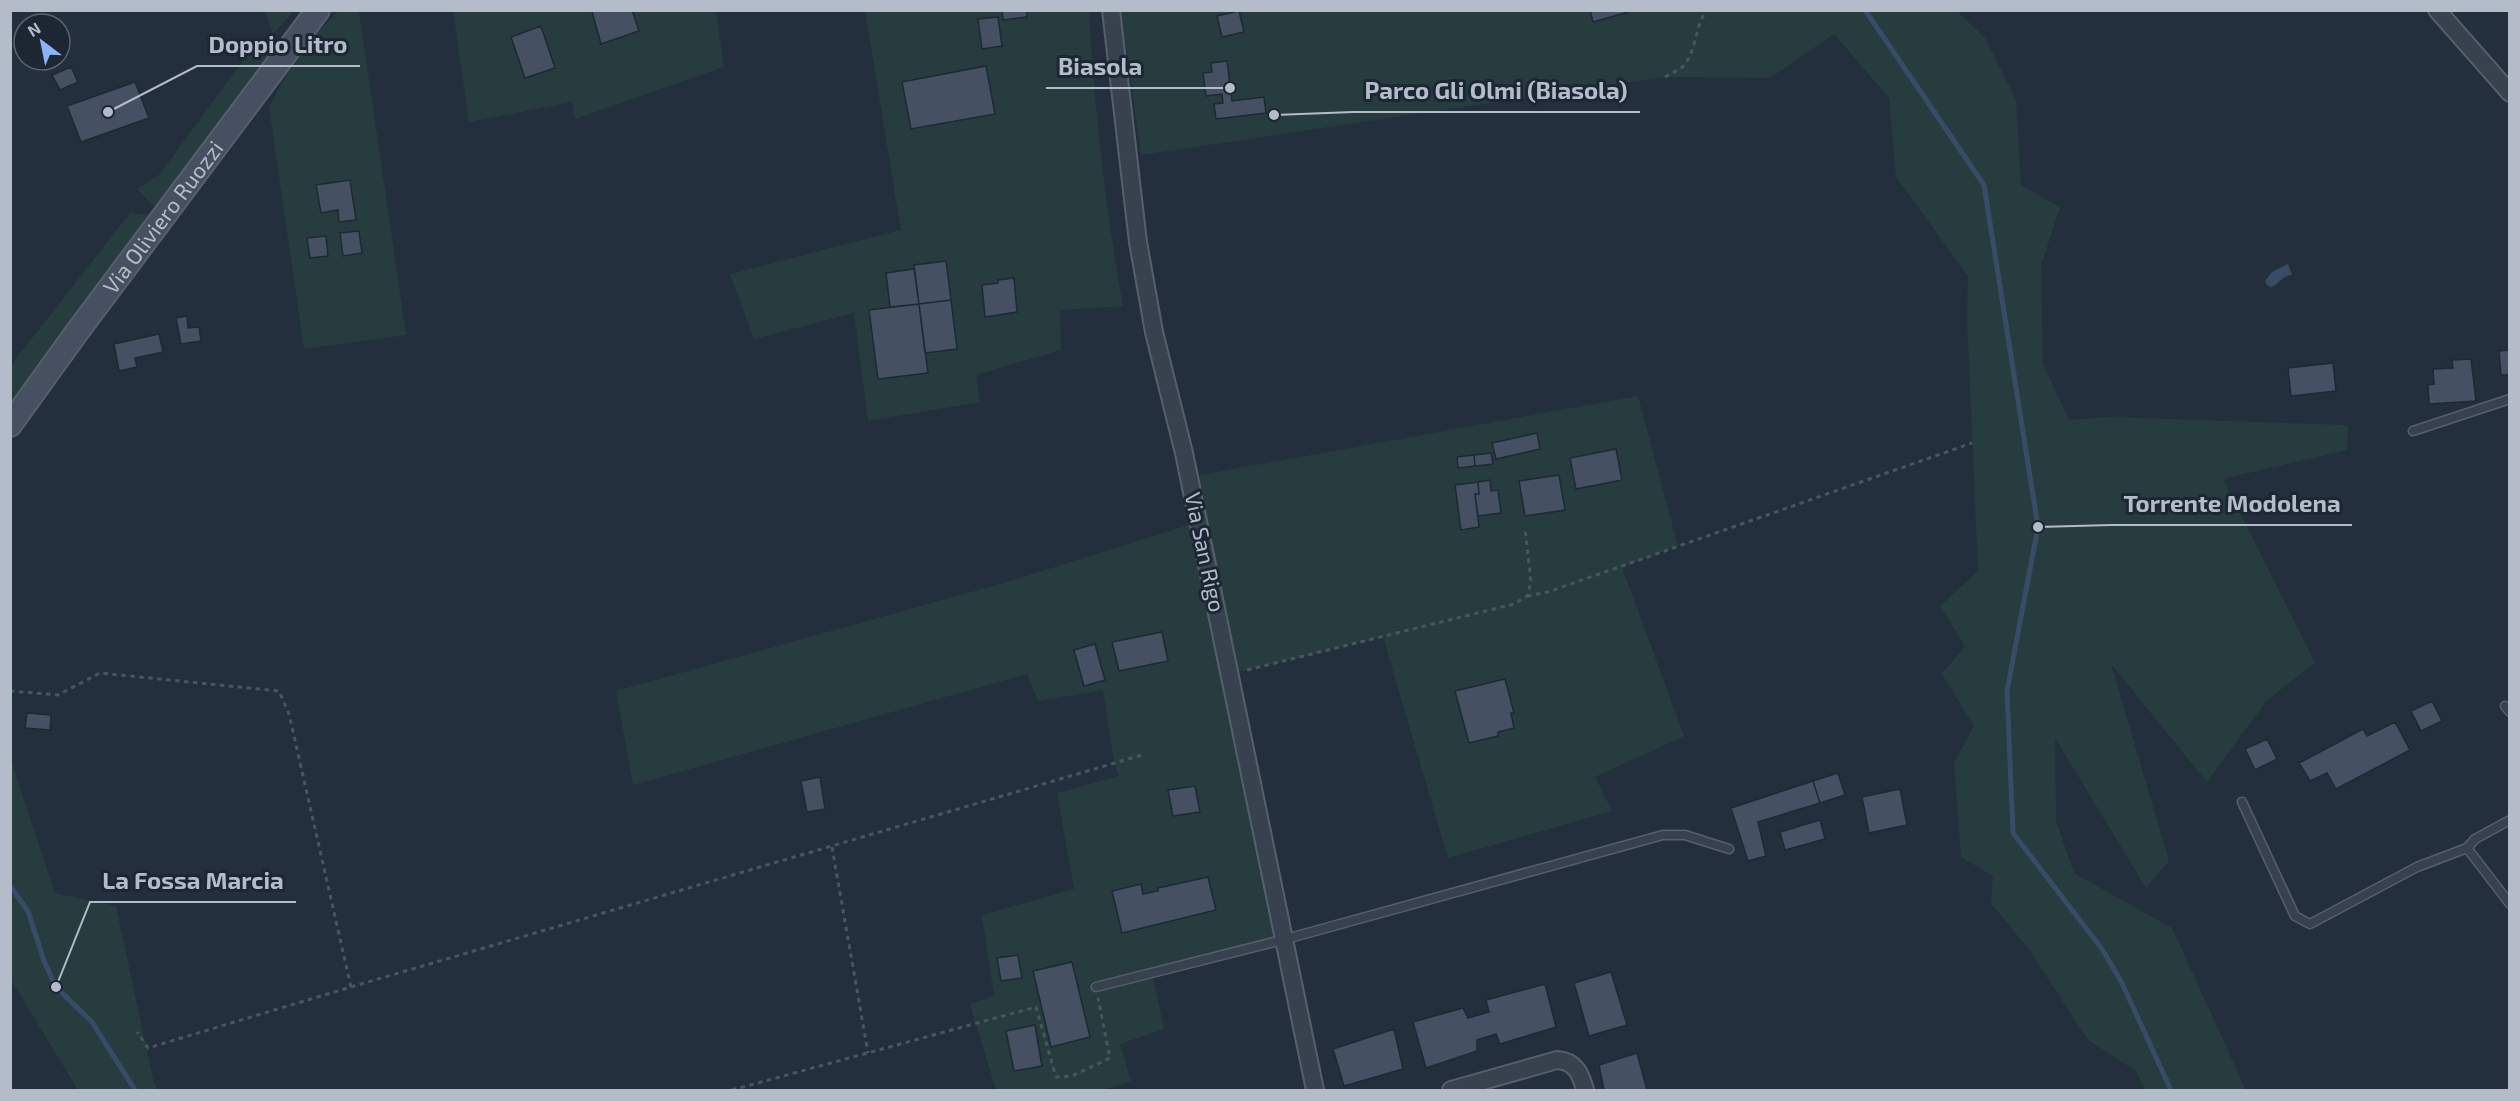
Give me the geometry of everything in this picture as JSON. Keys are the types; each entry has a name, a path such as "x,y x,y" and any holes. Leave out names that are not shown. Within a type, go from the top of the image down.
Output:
{"street":[{"name":"Via Oliviero Ruozzi","path":"10,425 318,10"},
{"name":"Via San Rigo","path":"1112,10 1138,242 1148,302 1184,453 1316,1090"},
{"path":"2437,10 2510,93"},
{"path":"1451,1090 1557,1060 1566,1060 1576,1068 1585,1090"}],"lane":[{"path":"2413,431 2510,399"},
{"path":"2242,802 2295,916 2310,924 2417,867 2467,848 2475,839 2510,820"},
{"path":"1096,987 1286,939 1663,835 1685,835 1729,849"},
{"path":"2467,848 2510,904"}],"path":[{"path":"1665,77 1684,65 1695,42 1702,16 1707,10"},
{"path":"1230,674 1514,604 1527,596 1548,592 1972,443"},
{"path":"1525,529 1530,582 1527,596"},
{"path":"10,691 58,694 100,673 279,691 290,714 351,987"},
{"path":"137,1032 148,1048 1142,755"},
{"path":"832,847 868,1053"},
{"path":"732,1090 1036,1007 1056,1077 1072,1076 1110,1058 1096,987"}],"green space":[{"path":"1956,10 1985,38 2016,100 2021,185 2060,207 2041,266 2043,364 2069,420 2108,417 2348,425 2347,450 2223,479 2315,663 2267,700 2207,782 2111,664 2169,861 2146,888 2055,738 2056,821 2074,873 2172,928 2246,1090 2145,1090 2136,1071 2088,1040 2030,951 1991,903 1993,876 1961,857 1954,763 1974,726 1942,674 1965,646 1940,606 1978,571 1967,318 1968,276 1896,177 1889,98 1834,34 1770,78 1665,77 1141,155 1121,11"},
{"path":"265,11 294,11 273,34"},
{"path":"339,11 359,11 406,335 304,349 269,107 300,56 318,32"},
{"path":"453,11 716,11 724,67 575,119 572,102 469,122"},
{"path":"865,11 1089,11 1102,159 1123,306 1060,310 1061,350 976,375 980,402 868,421 854,313 754,339 730,274 901,230"},
{"path":"273,34 286,54 11,436 11,365 130,213 163,216 137,189 159,175 253,47"},
{"path":"1638,396 1678,546 1622,567 1684,736 1595,777 1612,811 1448,858 1383,637 1231,674 1286,939 1152,973 1164,1029 1120,1044 1131,1081 1104,1090 996,1090 970,1004 994,996 982,915 1074,889 1057,793 1119,776 1114,762 1103,690 1038,701 1027,674 633,785 616,691 1007,582 1198,522 1189,477"},
{"path":"10,757 55,893 116,906 154,1083 159,1090 78,1090 11,980"}],"water":[{"path":"2288,264 2292,275 2271,287 2267,285 2265,281 2272,272"}],"building":[{"path":"632,10 639,31 601,44 592,12"},
{"path":"1002,10 1026,10 1027,17 1003,20"},
{"path":"1590,10 1635,10 1593,22"},
{"path":"1239,11 1244,32 1222,37 1217,16"},
{"path":"998,17 1002,46 982,49 978,19"},
{"path":"541,26 555,68 525,78 511,37"},
{"path":"1227,61 1232,101 1264,97 1266,113 1216,119 1214,104 1223,103 1222,94 1206,96 1203,73 1212,72 1211,63"},
{"path":"986,66 995,114 911,129 902,82"},
{"path":"72,69 78,82 60,90 52,75 59,72 72,72"},
{"path":"135,82 149,118 81,142 67,106"},
{"path":"350,180 356,220 339,222 338,210 321,213 316,185"},
{"path":"359,231 362,253 343,256 340,233"},
{"path":"326,236 328,256 310,258 307,238"},
{"path":"946,261 951,300 919,304 914,265"},
{"path":"914,269 919,304 890,307 886,273"},
{"path":"1014,278 1017,312 985,317 982,285"},
{"path":"951,300 957,349 925,353 919,304"},
{"path":"919,304 928,373 878,379 869,310"},
{"path":"187,316 188,328 199,327 201,341 181,344 176,318"},
{"path":"159,334 163,352 135,358 137,367 119,371 114,344"},
{"path":"2510,350 2510,375 2501,375 2499,351"},
{"path":"2471,359 2476,401 2429,404 2428,385 2434,384 2433,369 2453,368 2452,360"},
{"path":"2333,363 2336,391 2291,396 2288,368"},
{"path":"1537,433 1540,449 1496,459 1492,443"},
{"path":"1616,449 1622,480 1576,489 1570,458"},
{"path":"1491,453 1493,464 1475,466 1474,455"},
{"path":"1474,455 1475,466 1458,468 1457,457"},
{"path":"1559,475 1565,510 1525,516 1519,481"},
{"path":"1490,480 1491,491 1498,490 1501,513 1478,516 1475,494 1479,494 1478,482"},
{"path":"1478,482 1479,494 1475,494 1479,527 1461,530 1455,485"},
{"path":"1162,632 1168,661 1119,671 1112,642"},
{"path":"1095,644 1105,680 1084,686 1074,650"},
{"path":"1505,679 1514,713 1511,713 1514,728 1498,732 1498,736 1469,743 1455,691"},
{"path":"2432,701 2442,721 2421,731 2411,711"},
{"path":"27,713 51,715 50,730 25,728"},
{"path":"2395,722 2410,750 2336,789 2327,773 2310,781 2299,763 2363,729 2367,736"},
{"path":"2267,739 2277,759 2255,770 2245,749"},
{"path":"1838,773 1845,795 1820,803 1813,781"},
{"path":"820,777 825,809 807,812 801,781"},
{"path":"1813,781 1820,803 1758,822 1766,856 1748,861 1731,808"},
{"path":"1195,786 1200,812 1173,816 1168,790"},
{"path":"1900,789 1907,825 1869,833 1862,797"},
{"path":"1820,820 1825,839 1785,850 1780,832"},
{"path":"1208,877 1216,910 1122,933 1112,891 1141,884 1143,894 1158,891 1158,888"},
{"path":"1018,955 1022,978 1001,981 997,958"},
{"path":"1072,962 1090,1037 1051,1047 1033,971"},
{"path":"1611,972 1627,1025 1589,1036 1574,983"},
{"path":"1545,984 1556,1027 1500,1044 1496,1034 1477,1040 1477,1051 1426,1068 1413,1022 1463,1008 1468,1018 1489,1012 1486,1000"},
{"path":"1035,1025 1042,1066 1014,1071 1006,1031"},
{"path":"1394,1029 1403,1069 1344,1086 1333,1049"},
{"path":"1637,1053 1647,1090 1604,1090 1599,1065"}],"waterway":[{"path":"1865,10 1984,185 2038,527 2007,691 2013,833 2102,949 2121,981 2171,1090"},
{"path":"10,886 28,911 44,961 56,987 92,1022 135,1090"}],"place":[{"name":"Biasola","path":"1230,88"},
{"name":"Doppio Litro","path":"108,112"},
{"name":"Parco Gli Olmi (Biasola)","path":"1274,115"},
{"name":"Torrente Modolena","path":"2038,527"},
{"name":"La Fossa Marcia","path":"56,987"}]}
